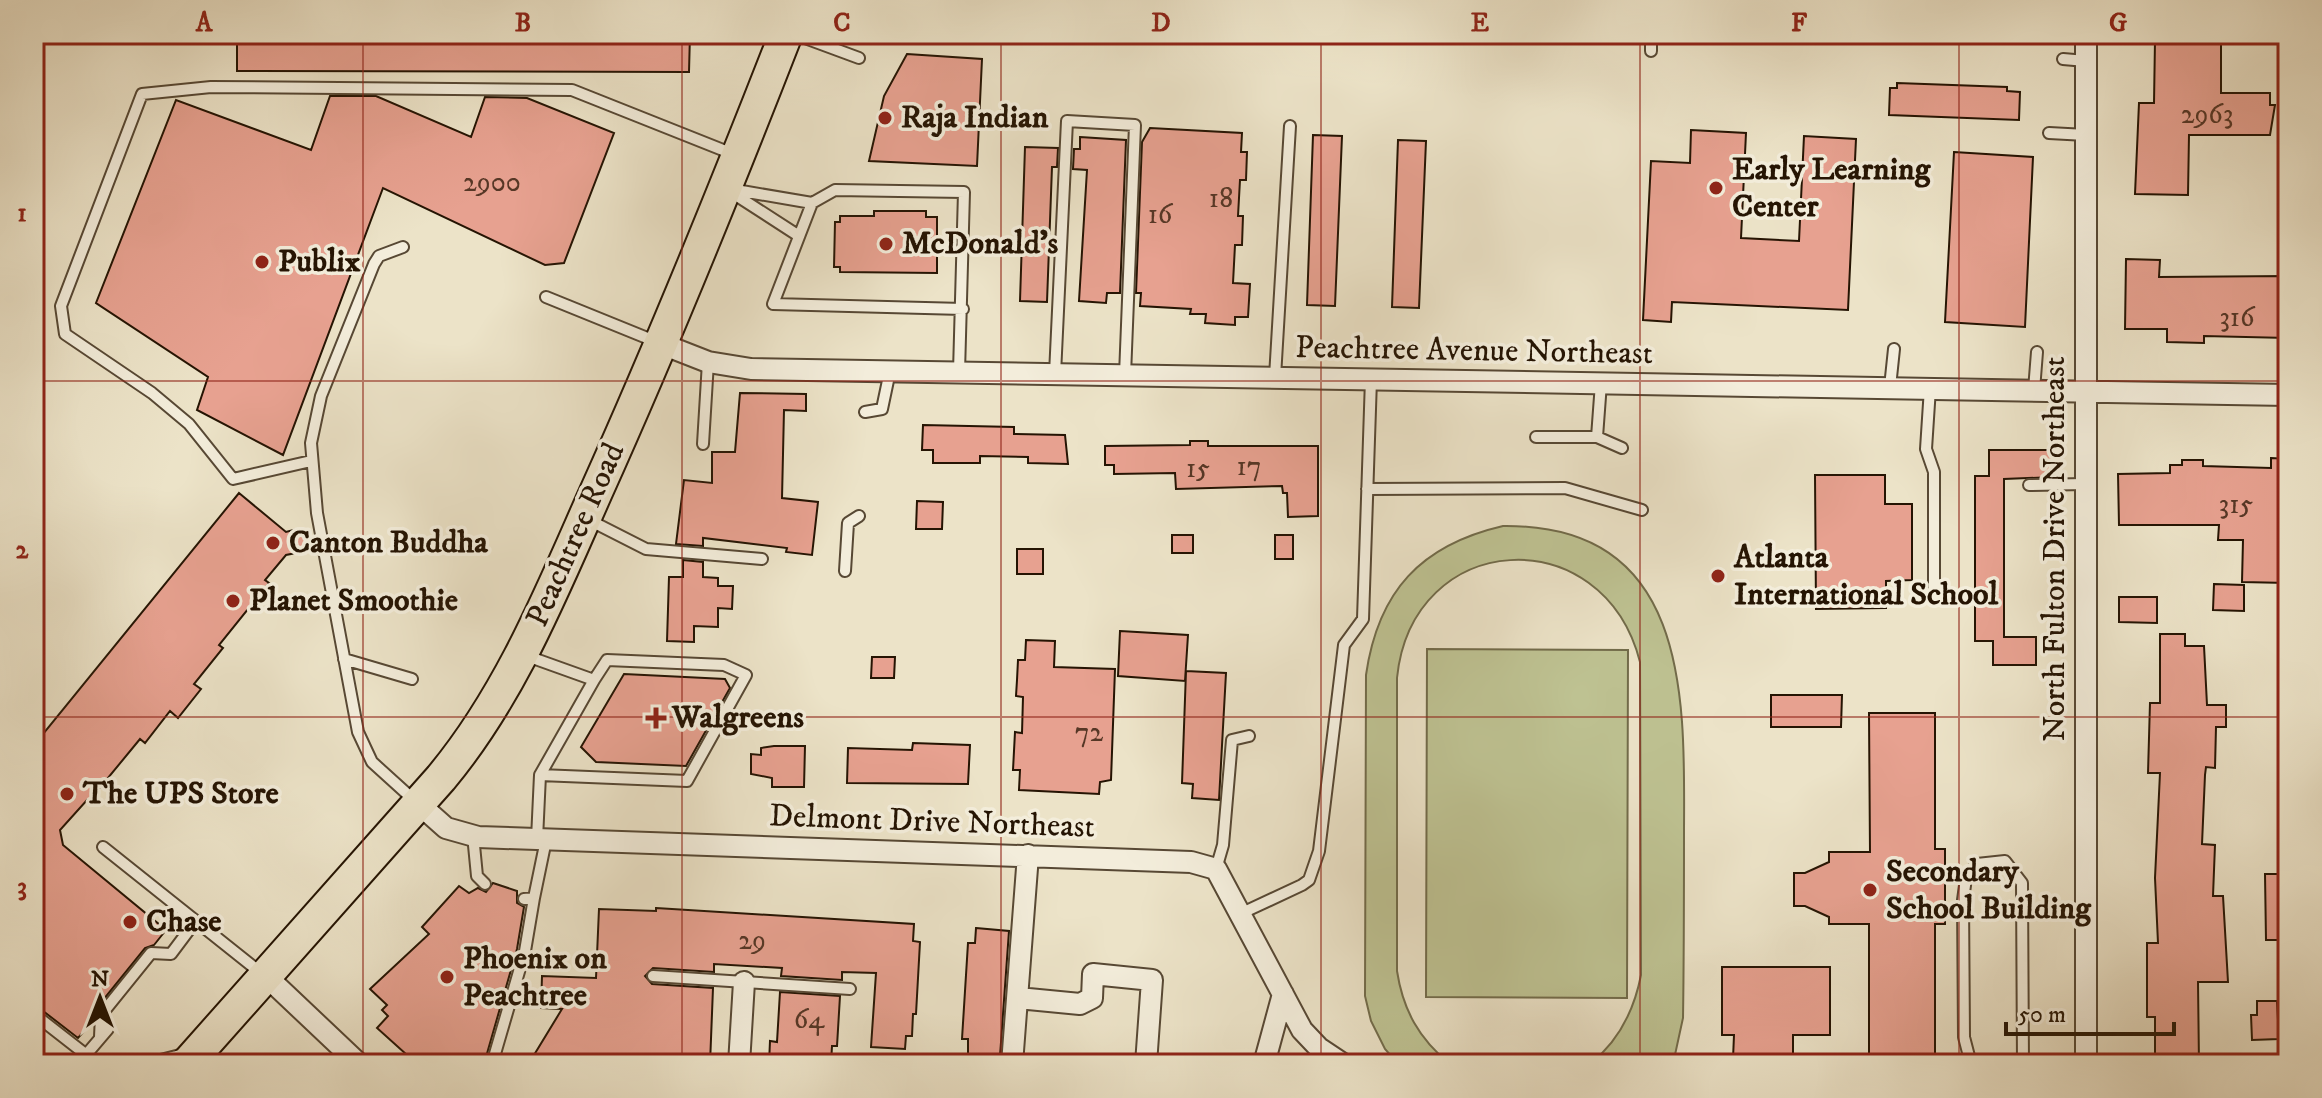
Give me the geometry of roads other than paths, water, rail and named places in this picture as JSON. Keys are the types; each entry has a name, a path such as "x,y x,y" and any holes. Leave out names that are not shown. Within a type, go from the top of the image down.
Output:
{"highway":[{"name":"Peachtree Road","path":"194,1056 474,739 521,654 585,518 662,344 786,34"}],"street":[{"name":"North Fulton Drive Northeast","path":"2086,34 2086,1064"},
{"name":"Peachtree Avenue Northeast","path":"662,344 708,362 751,369 2288,395"},
{"name":"Delmont Drive Northeast","path":"419,804 446,828 473,835 541,840 1191,862 1216,869"},
{"path":"1012,1064 1028,855"},
{"path":"1216,869 1302,1030 1319,1048 1343,1064"},
{"path":"1018,998 1080,1004 1092,998 1093,974 1152,980 1146,1064"},
{"path":"266,976 359,1064"},
{"path":"739,1064 744,982"},
{"path":"1264,1064 1283,994"}],"lane":[{"path":"794,34 859,58"},
{"path":"1651,34 1651,51"},
{"path":"2063,59 2086,61"},
{"path":"311,461 233,479 189,424 152,393 65,334 61,306 142,94 211,87 572,90 739,156"},
{"path":"1055,374 1067,121 1135,125 1125,375"},
{"path":"1275,377 1290,126"},
{"path":"2049,133 2086,135"},
{"path":"726,188 812,203"},
{"path":"726,188 799,236"},
{"path":"959,372 963,309 964,192 835,190 812,203 773,304 963,309"},
{"path":"403,247 379,256 374,264 320,398 311,461 355,721 368,755 419,804"},
{"path":"546,297 662,344"},
{"path":"1890,387 1894,349"},
{"path":"2034,390 2037,352"},
{"path":"703,444 708,362"},
{"path":"865,412 882,409 890,371"},
{"path":"1242,913 1302,885 1317,860 1344,645 1363,619 1371,379"},
{"path":"1597,437 1601,383"},
{"path":"1930,388 1926,449 1934,472 1934,597"},
{"path":"1536,437 1597,437 1622,448"},
{"path":"2029,485 2085,484"},
{"path":"1367,489 1565,488 1642,510"},
{"path":"845,571 848,523 859,516"},
{"path":"585,518 646,549 762,559"},
{"path":"521,654 594,680"},
{"path":"344,659 412,679"},
{"path":"492,1064 525,951 529,898 541,840 540,775 607,660 724,665 746,675 687,781 540,775"},
{"path":"1216,869 1223,845 1232,740 1249,736"},
{"path":"473,835 477,876 485,884"},
{"path":"103,847 266,976"},
{"path":"1971,1064 1964,1037 1963,900 1966,878 1977,864 2005,861 2022,883 2023,1064"},
{"path":"85,1056 104,1033 101,1015 151,953 171,954 195,922"},
{"path":"653,976 850,989"},
{"path":"34,1014 98,1064"},
{"path":"145,1064 194,1056"}],"place":[{"name":"Raja Indian","path":"885,118"},
{"name":"Early Learning Center","path":"1716,188"},
{"name":"McDonald's","path":"886,244"},
{"name":"Publix","path":"262,262"},
{"name":"Canton Buddha","path":"273,543"},
{"name":"Atlanta International School","path":"1718,576"},
{"name":"Planet Smoothie","path":"233,601"},
{"name":"Walgreens","path":"656,718"},
{"name":"The UPS Store","path":"67,794"},
{"name":"Secondary School Building","path":"1870,890"},
{"name":"Chase","path":"130,922"},
{"name":"Phoenix on Peachtree","path":"447,977"}]}
